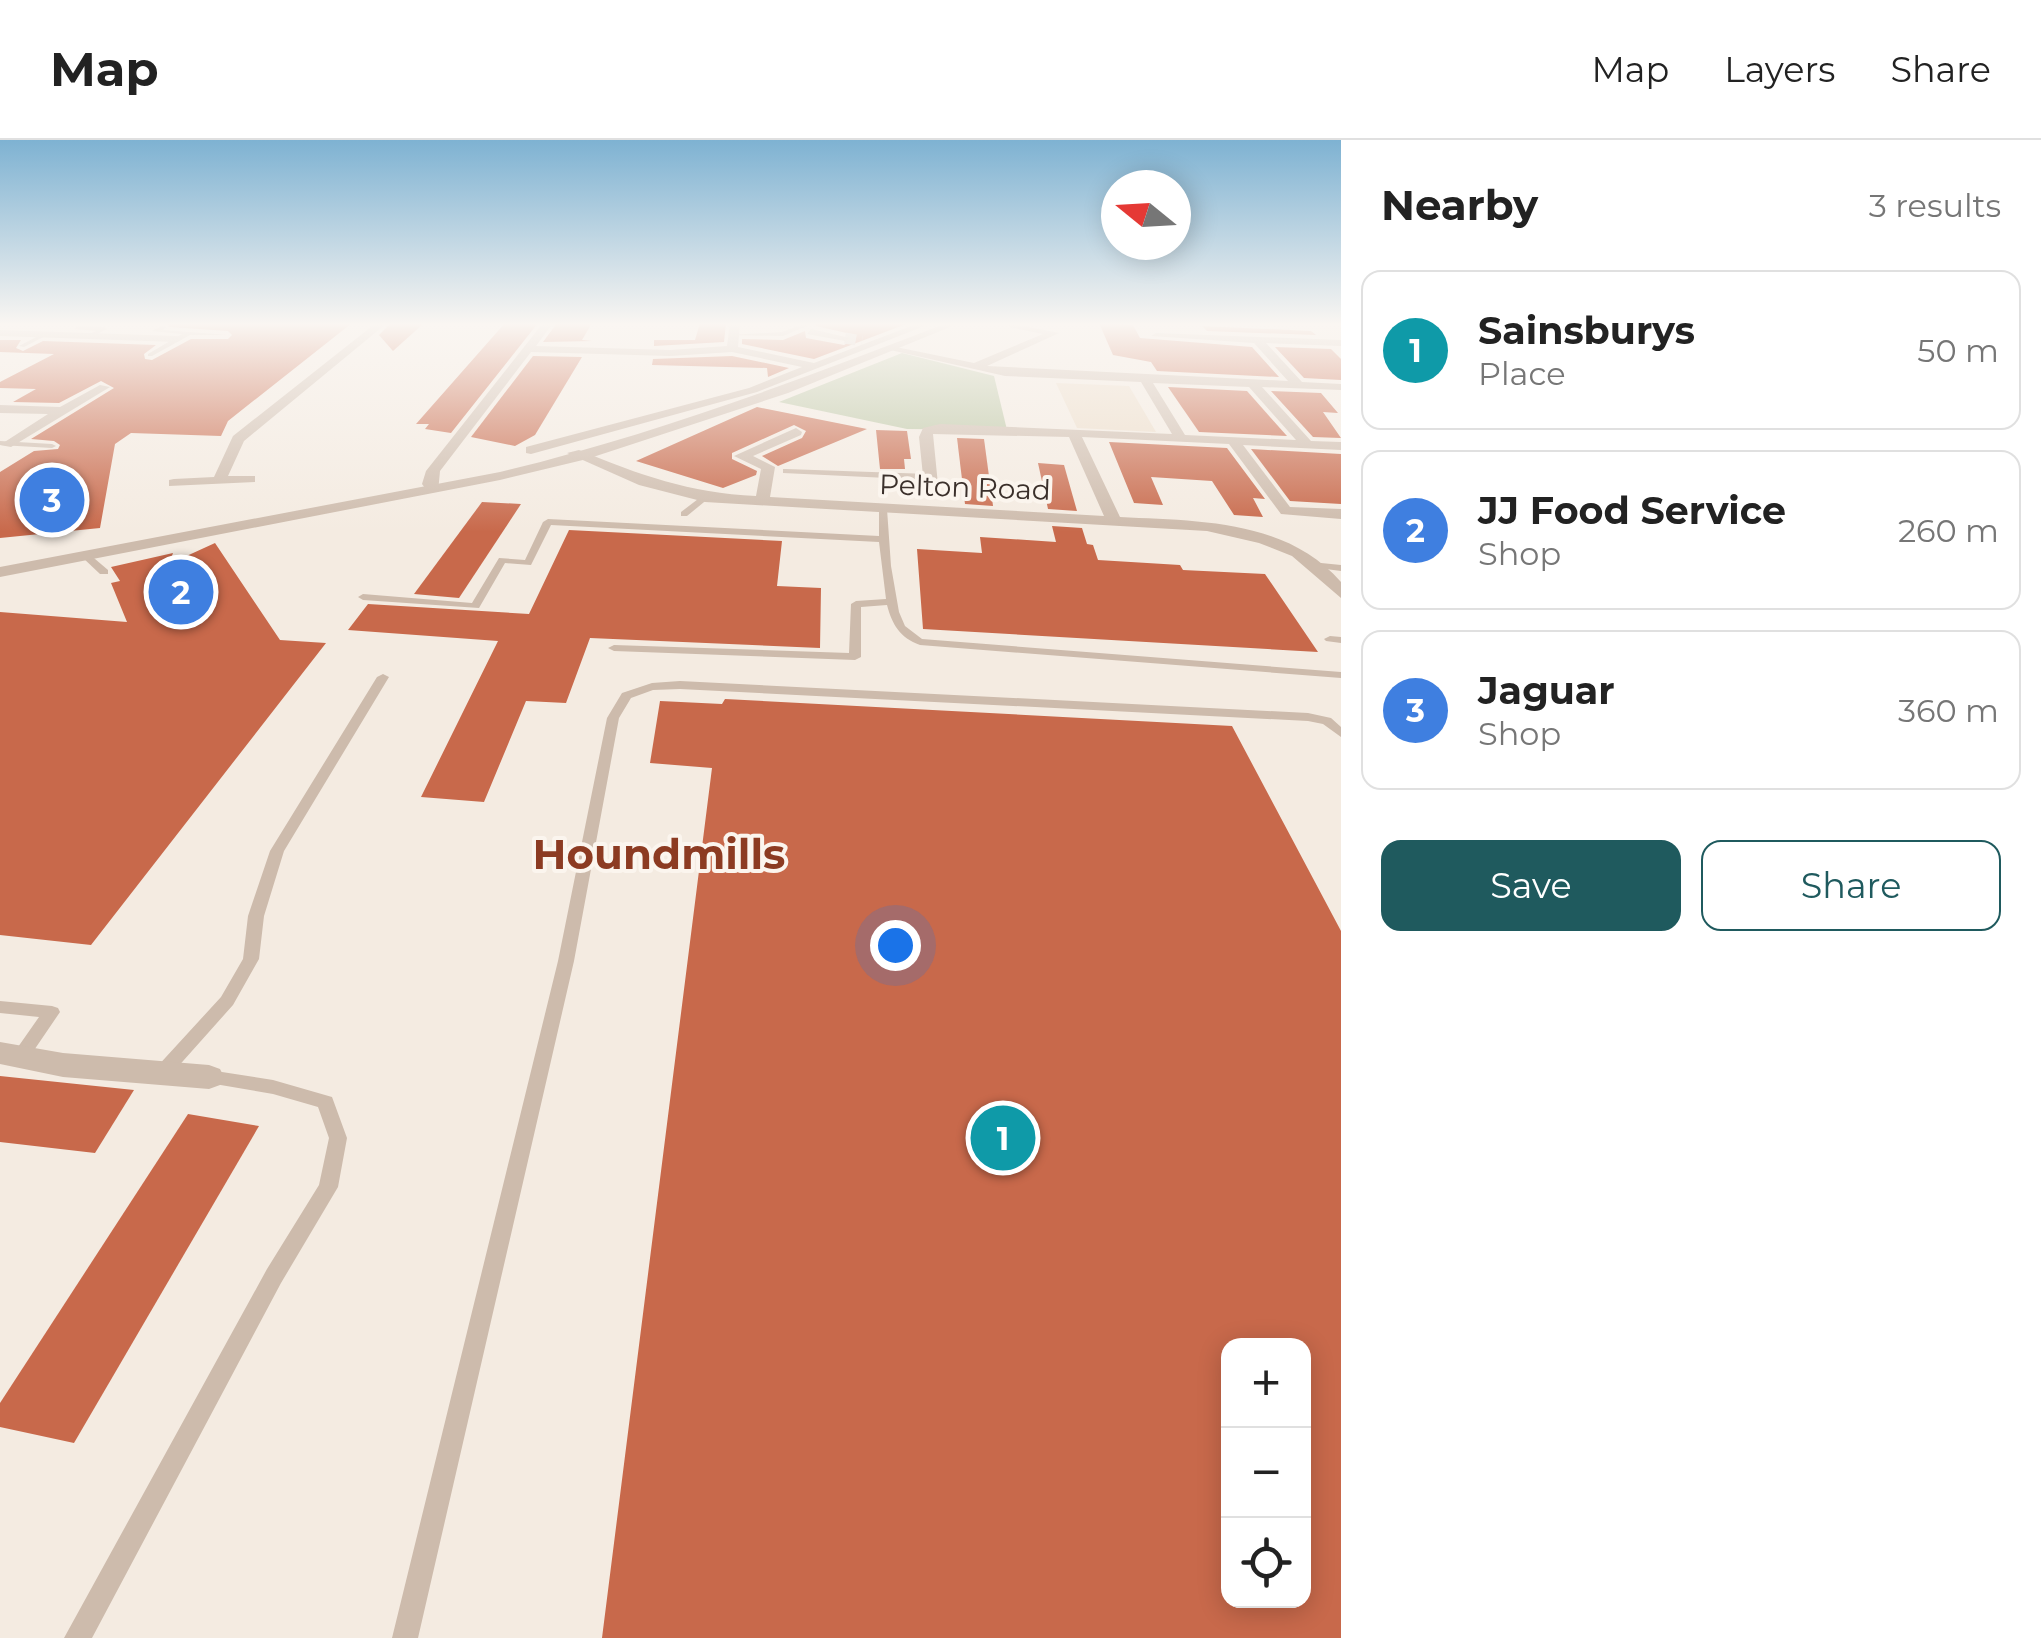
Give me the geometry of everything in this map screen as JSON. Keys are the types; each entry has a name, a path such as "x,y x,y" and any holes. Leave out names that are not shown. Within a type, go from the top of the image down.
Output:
{"street":[{"path":"3,444 95,393"},
{"path":"219,480 238,439 295,393"},
{"path":"431,487 433,471 495,393"},
{"path":"531,450 739,393"},
{"path":"0,572 462,481 578,454 773,393"},
{"path":"1153,393 1181,438"},
{"path":"1260,393 1306,444"},
{"path":"705,404 724,411"},
{"path":"0,408 62,411"},
{"path":"932,495 925,437 940,428 1341,446"},
{"path":"724,462 796,432"},
{"path":"1074,433 1113,518"},
{"path":"1232,440 1286,512 1341,514"},
{"name":"Pelton Road","path":"578,454 644,482 705,498 1207,526 1252,535 1294,550 1321,566 1341,593"},
{"path":"742,456 768,468 762,502"},
{"path":"446,457 447,468 462,481"},
{"path":"174,483 250,479"},
{"path":"10,1055 209,1077"}],"lane":[{"path":"3,444 52,446"},
{"path":"786,472 930,476"},
{"path":"684,514 705,498"},
{"path":"883,508 897,620 910,638 936,646 1341,674"},
{"path":"364,598 475,606 502,560 528,563 548,522 884,539"},
{"path":"85,555 104,572"},
{"path":"1321,566 1341,568"},
{"path":"614,648 855,657 856,604 894,601"},
{"path":"161,1074 227,1000 251,959 256,916 277,851 384,677"},
{"path":"405,1638 566,961 613,718 626,696 652,687 680,685 1063,702 1308,717 1326,721 1341,733"},
{"path":"0,1008 52,1012 10,1055"},
{"path":"77,1638 274,1276 328,1187 338,1138 325,1102 273,1087 209,1077"}],"green space":[{"path":"802,393 998,393 1007,430 907,429 779,402"}],"shaded area":[{"path":"1061,393 1133,393 1156,432 1077,428"}],"building":[{"path":"29,393 78,393 59,403 13,402"},
{"path":"106,393 264,393 228,421 221,436 131,433 115,444 100,528 0,538 0,472 34,451 58,449 60,445 31,439"},
{"path":"443,393 483,393 451,433 425,429 429,424 416,424"},
{"path":"505,393 560,393 535,435 515,446 471,437"},
{"path":"1172,393 1249,393 1287,436 1199,432"},
{"path":"1273,393 1321,393 1338,413 1323,412 1341,438 1313,437"},
{"path":"757,407 867,429 778,466 762,456 802,438 806,431 794,425 732,453 732,459 757,471 756,475 723,488 636,461"},
{"path":"876,430 907,431 911,459 904,459 905,469 880,469"},
{"path":"957,438 984,439 993,506 965,504"},
{"path":"1109,442 1227,448 1265,499 1253,498 1263,517 1234,515 1212,481 1151,477 1163,505 1134,503"},
{"path":"1251,449 1341,454 1341,504 1290,501"},
{"path":"1038,463 1064,465 1077,511 1048,509"},
{"path":"482,502 521,504 459,598 414,594"},
{"path":"1052,526 1082,528 1098,560 1265,574 1318,652 923,629 917,549 982,553 980,537 1056,542"},
{"path":"569,530 782,541 777,586 821,588 820,648 590,638 566,703 526,701 484,802 421,797 498,641 348,630 368,604 529,614"},
{"path":"215,543 280,640 326,643 91,945 0,935 0,612 127,622 111,583 120,581 111,567 173,553 169,564"},
{"path":"725,699 1232,726 1341,931 1341,1638 602,1638 712,768 650,763 660,701 722,704"},
{"path":"0,1076 134,1090 95,1153 0,1142"},
{"path":"188,1114 259,1126 74,1443 0,1427 0,1403"}],"place":[{"name":"Jaguar","path":"52,500"},
{"name":"JJ Food Service","path":"181,592"},
{"name":"Sainsburys","path":"1003,1138"}],"district":[{"name":"Houndmills","path":"659,854"}]}
